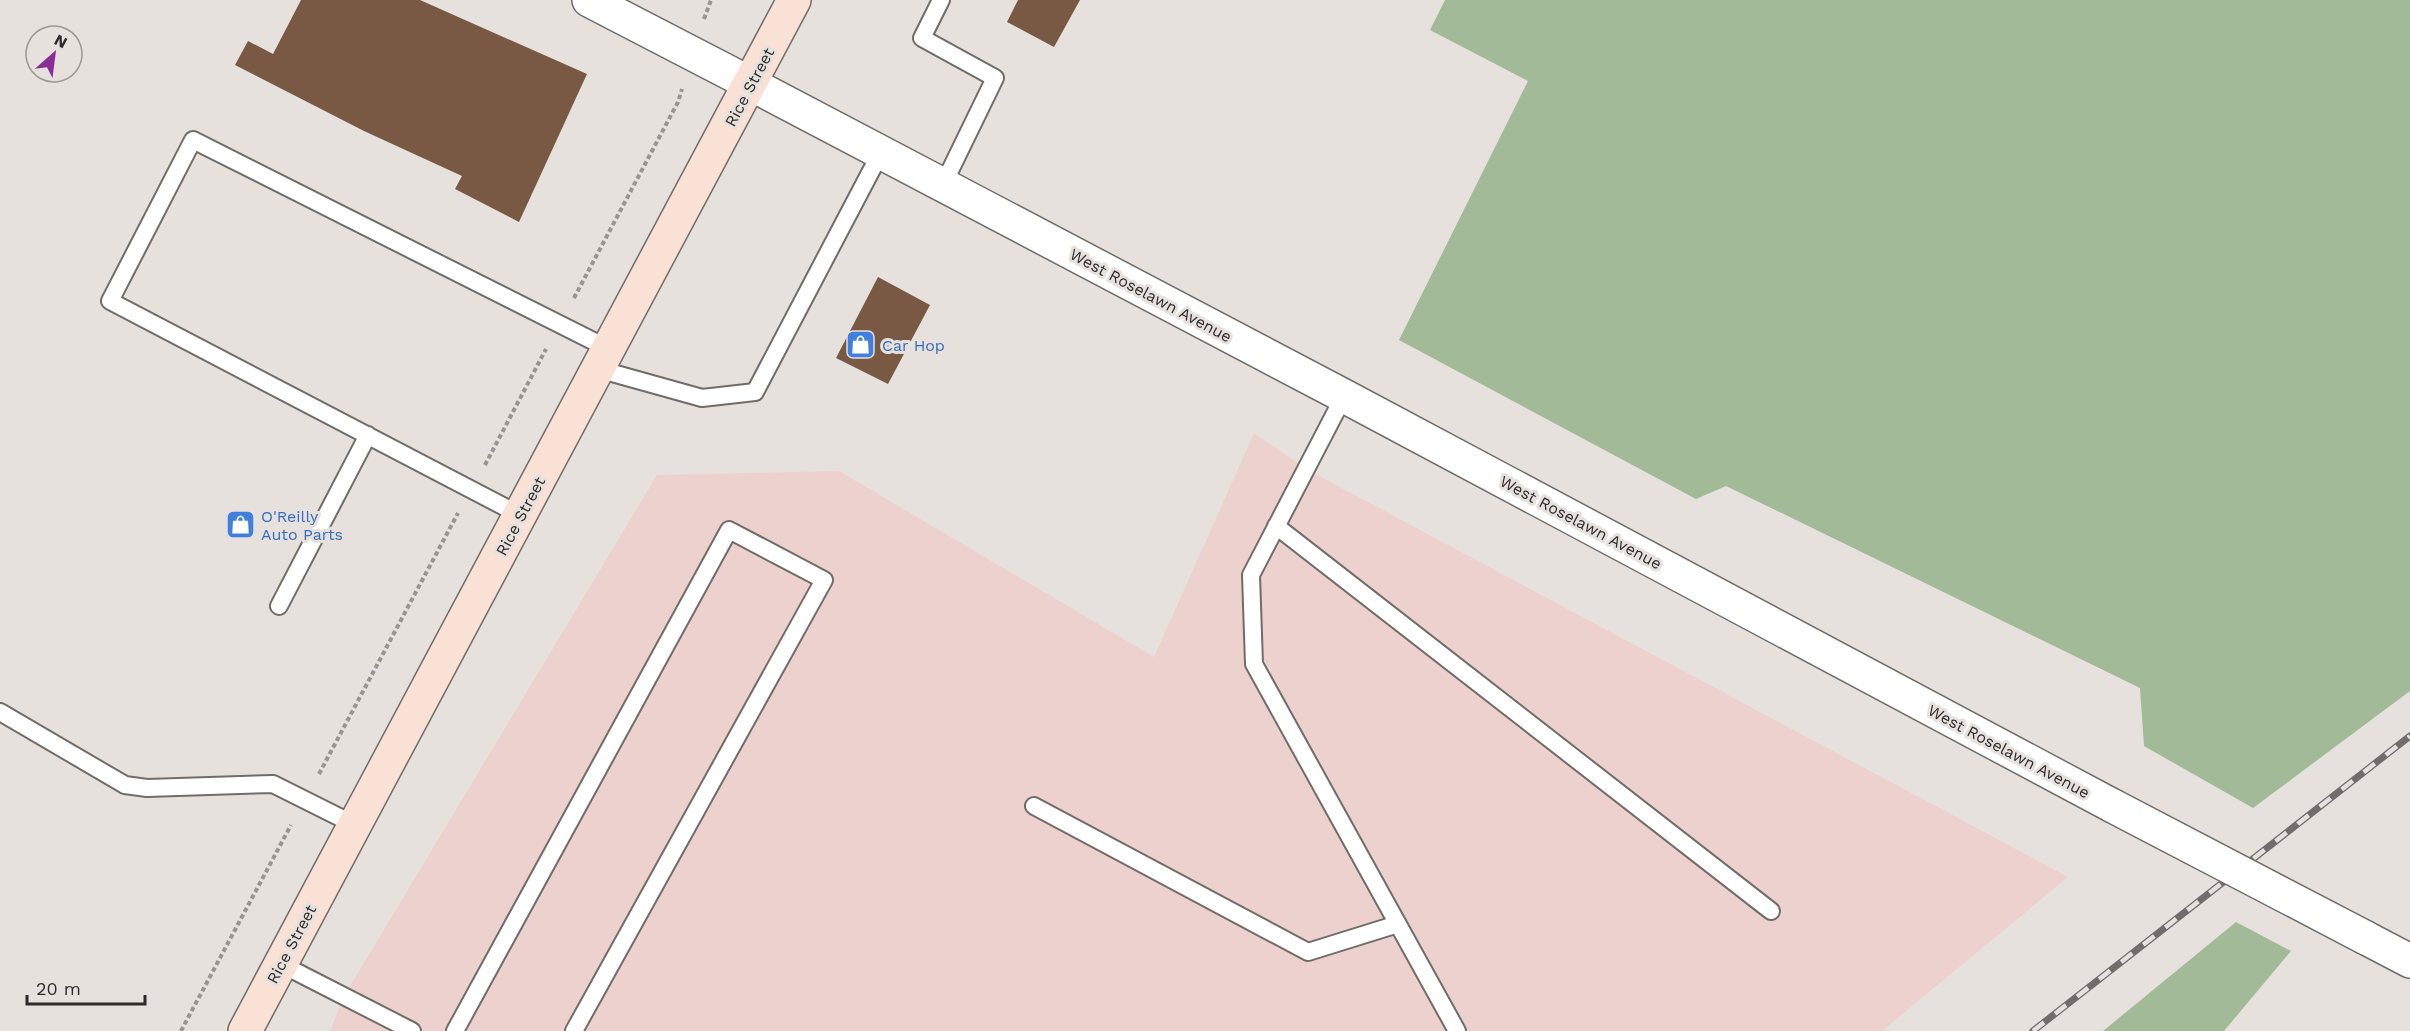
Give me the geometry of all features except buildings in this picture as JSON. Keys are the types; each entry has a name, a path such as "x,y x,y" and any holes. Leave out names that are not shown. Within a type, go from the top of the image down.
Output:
{"main road":[{"name":"Rice Street","path":"244,1031 794,0"}],"street":[{"name":"West Roselawn Avenue","path":"589,0 1344,396 2113,807 2410,961"}],"lane":[{"path":"941,0 922,38 995,78 943,185"},
{"path":"520,515 110,301 193,140 560,323 604,359 702,398 755,392 881,152"},
{"path":"1344,396 1251,575 1254,664 1457,1031"},
{"path":"279,606 368,435"},
{"path":"1276,526 1771,911"},
{"path":"455,1031 729,530 824,580 581,1029"},
{"path":"0,712 125,785 147,788 273,783 355,825"},
{"path":"1034,806 1308,952 1398,924"},
{"path":"281,963 412,1031"}],"path":[{"path":"181,1031 678,102 711,0"}],"shaded area":[{"path":"1254,433 1306,469 2068,877 1882,1031 330,1031 344,996 657,475 839,471 1154,657"}],"green space":[{"path":"1445,0 2410,0 2410,691 2253,808 2144,746 2140,688 1726,486 1696,499 1399,340 1528,81 1430,30"},
{"path":"2236,922 2291,951 2224,1031 2103,1031"}],"railway":[{"path":"2033,1031 2410,736"}],"place":[{"name":"Car Hop","path":"861,345"},
{"name":"O'Reilly Auto Parts","path":"240,525"}]}
